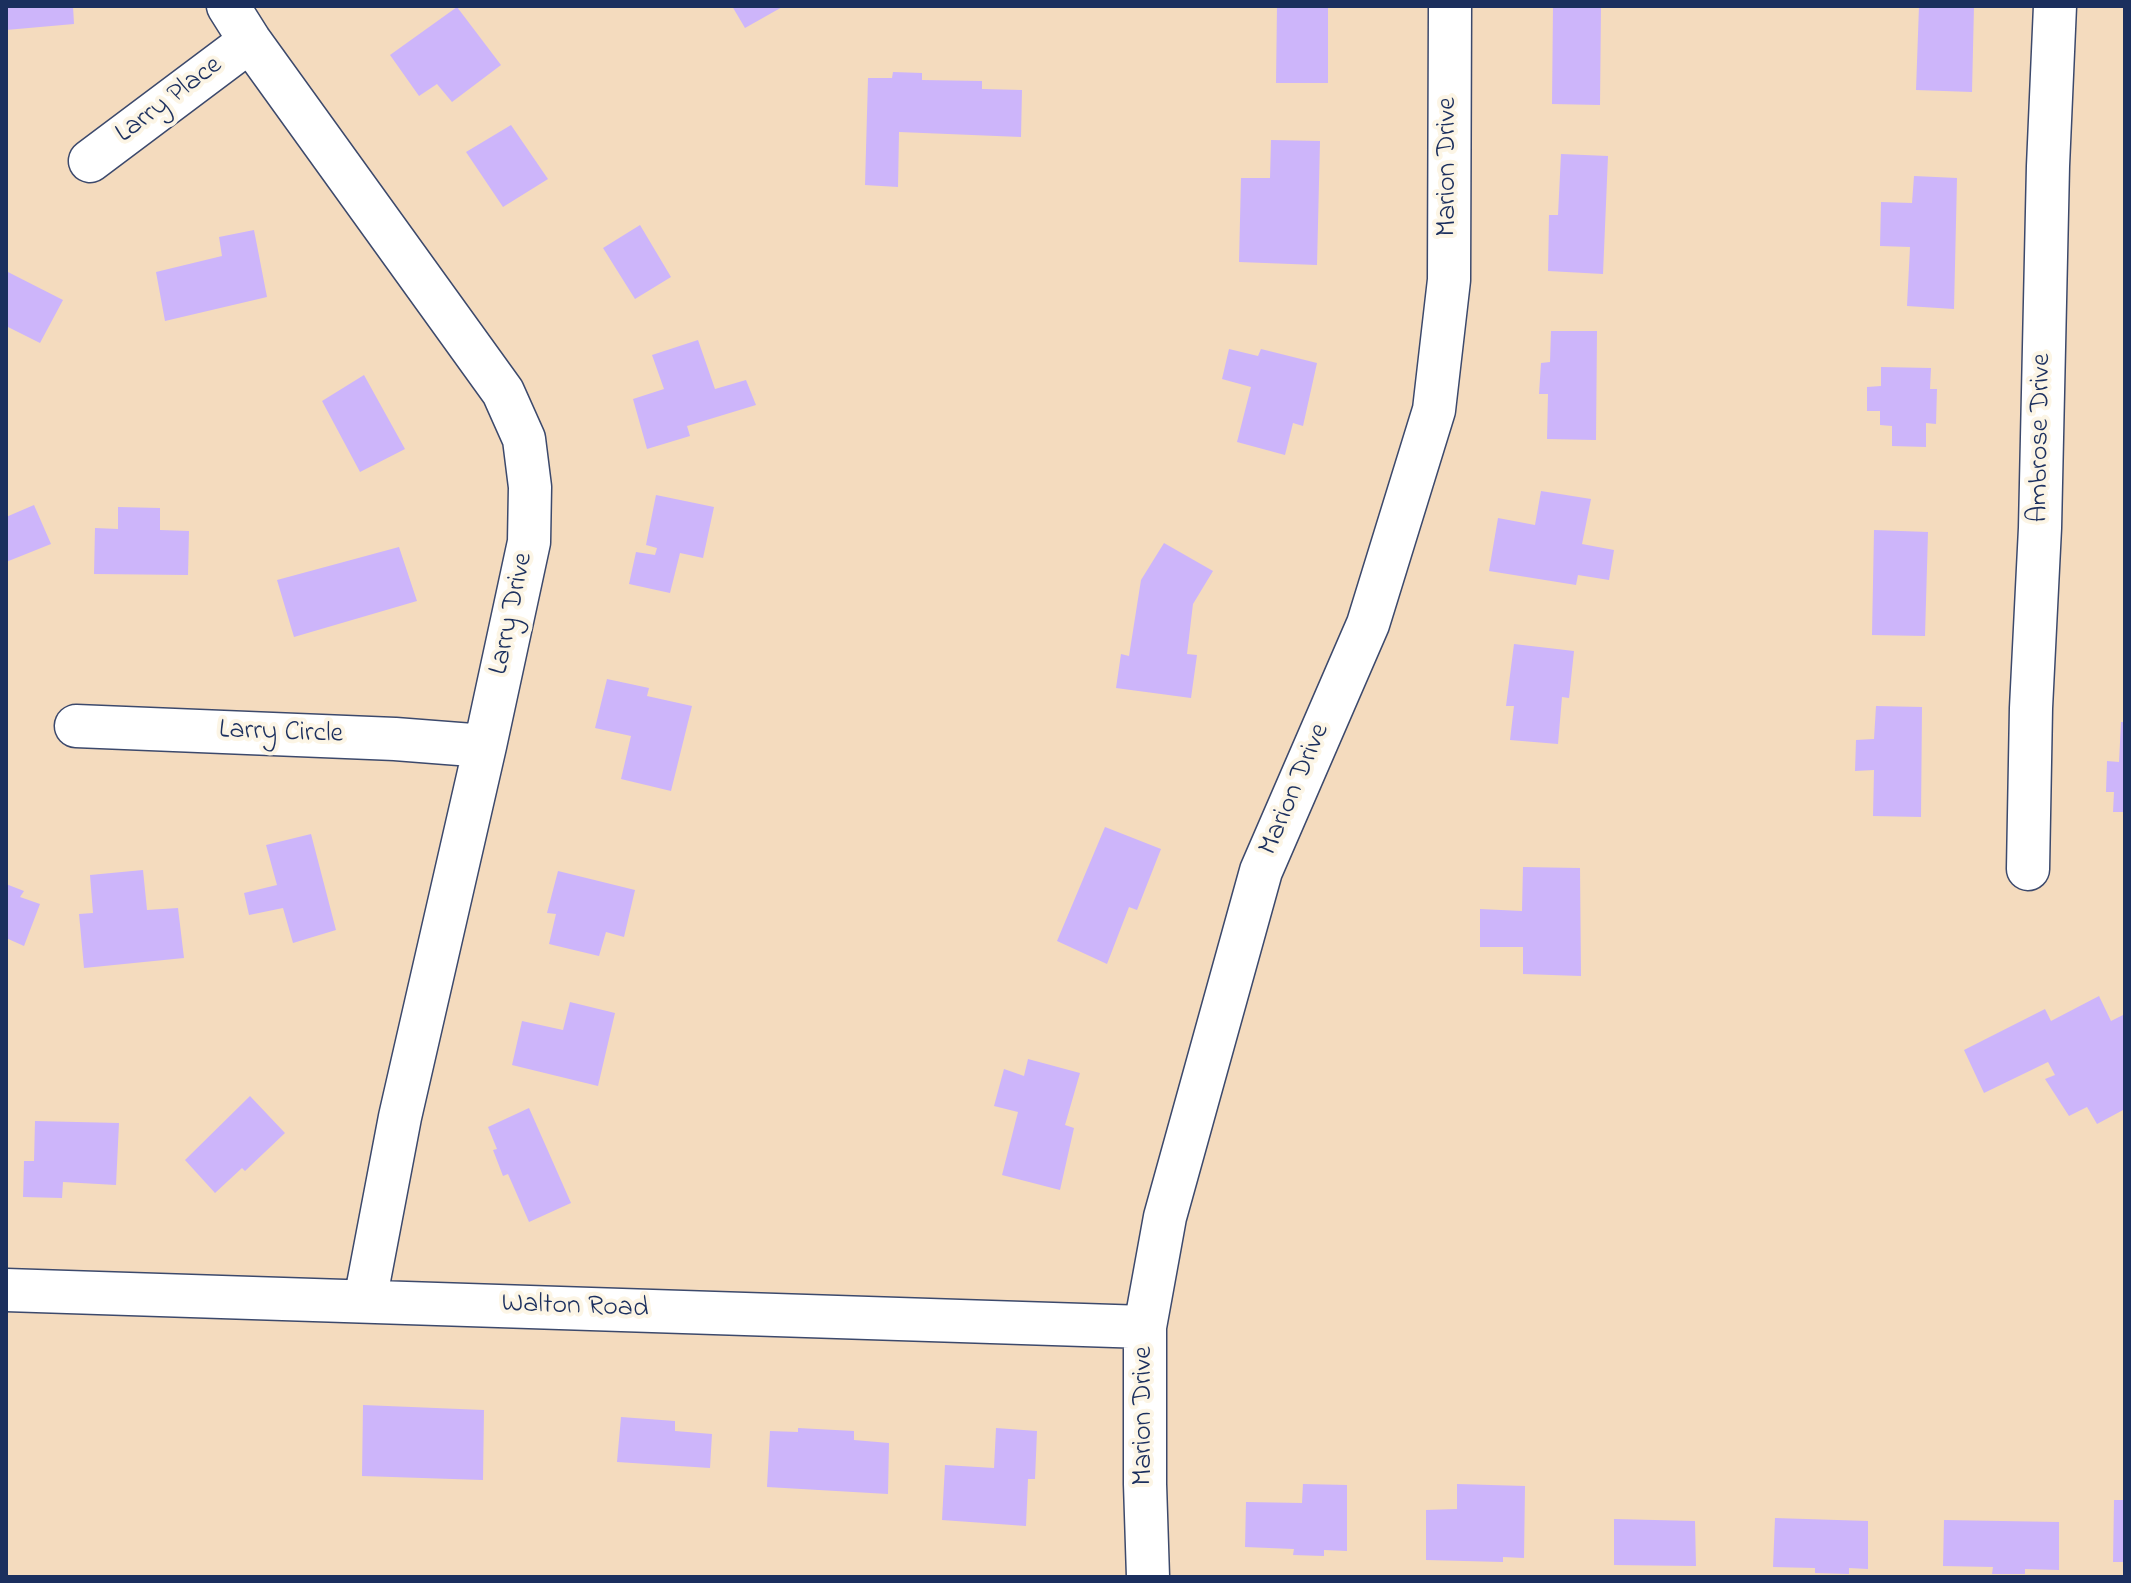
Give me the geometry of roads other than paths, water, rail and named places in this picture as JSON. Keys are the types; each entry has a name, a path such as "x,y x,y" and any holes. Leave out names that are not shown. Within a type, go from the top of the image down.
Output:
{"street":[{"name":"Larry Drive","path":"228,6 503,392 524,439 530,487 529,542 400,1117 365,1301"},
{"name":"Marion Drive","path":"1148,1577 1145,1327 1165,1217 1261,871 1368,624 1434,410 1449,280 1450,6"},
{"name":"Ambrose Drive","path":"2028,869 2055,6"},
{"name":"Larry Place","path":"90,161 250,41"},
{"name":"Larry Circle","path":"76,726 395,739 485,746"},
{"name":"Walton Road","path":"6,1290 1145,1327"}]}
